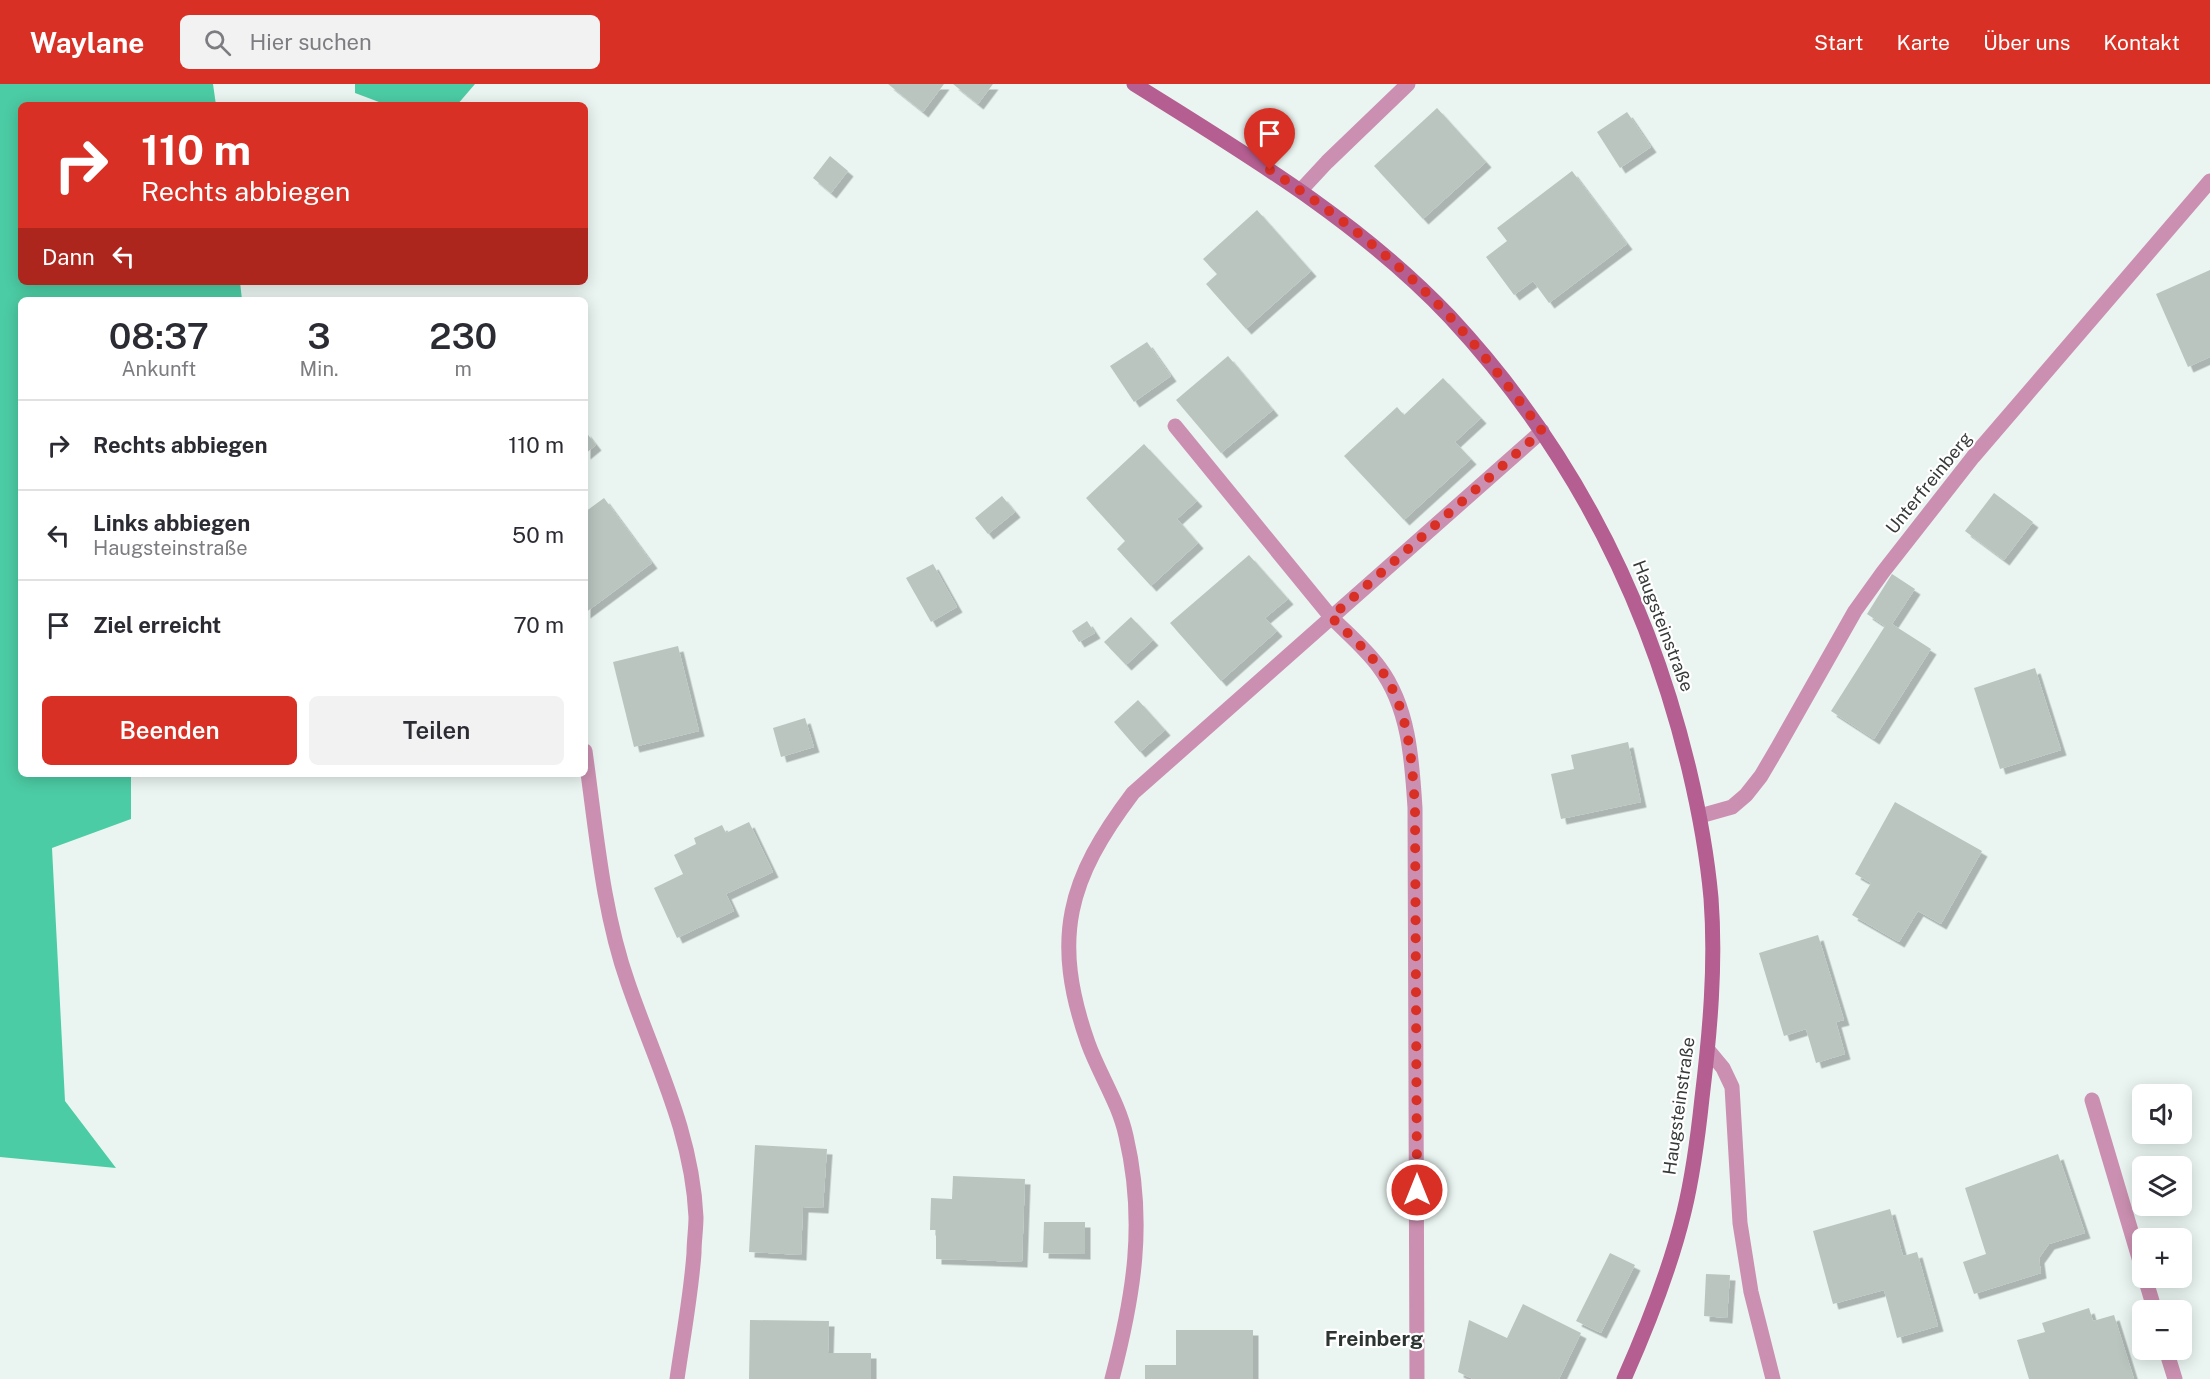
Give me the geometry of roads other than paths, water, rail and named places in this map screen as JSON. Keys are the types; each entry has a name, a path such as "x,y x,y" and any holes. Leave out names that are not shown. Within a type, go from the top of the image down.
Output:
{"main road":[{"name":"Haugsteinstraße","path":"1134,84 1301,190 1362,235 1449,316 1513,392 1542,431 1577,486 1610,545 1637,604 1663,673 1682,739 1700,816 1711,898 1712,984 1708,1050 1697,1140 1684,1213 1644,1335 1624,1379"}],"street":[{"path":"1301,190 1408,84"},
{"name":"Unterfreinberg","path":"1700,816 1732,807 1746,795 1761,776 1855,612 1890,563 1973,458 2210,181"},
{"path":"1175,426 1331,617 1378,666 1393,689 1403,718 1412,760 1415,808 1417,1379"},
{"path":"1112,1379 1125,1330 1135,1271 1136,1222 1133,1175 1126,1134 1088,1043 1068,962 1069,922 1080,880 1111,822 1133,793 1542,431"},
{"path":"588,773 602,873 614,932 627,981 675,1107 688,1156 696,1218 692,1284 677,1379"},
{"path":"1708,1050 1723,1068 1732,1087 1740,1223 1751,1293 1773,1379"},
{"path":"2092,1100 2132,1234"},
{"path":"2169,1360 2175,1379"}],"district":[{"name":"Freinberg","path":"1374,1339"}]}
